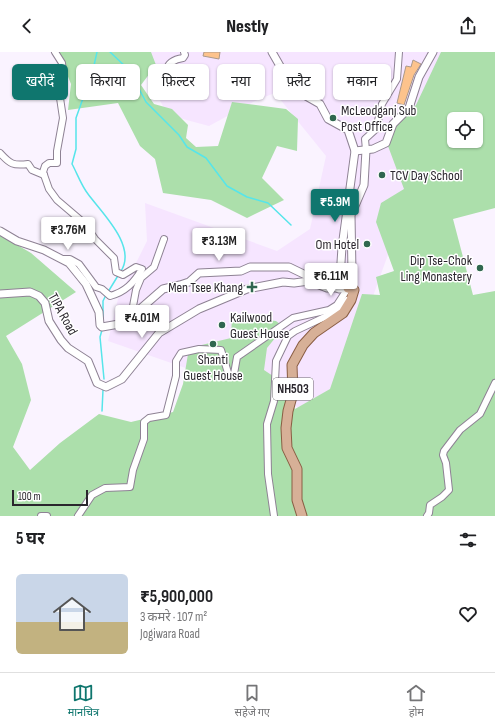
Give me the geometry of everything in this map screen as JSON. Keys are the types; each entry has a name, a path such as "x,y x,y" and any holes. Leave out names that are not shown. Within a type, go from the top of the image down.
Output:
{"main road":[{"name":"NH503","path":"302,516 297,500 297,469 288,448 286,428 288,411 293,393 292,365 303,345 314,334 343,312 354,294 354,290 348,288"}],"street":[{"path":"55,52 62,63 60,98 63,118 57,151 57,163 49,163 45,166 44,175 49,189 57,200 84,223 95,239 114,258 119,273 123,275 136,267 142,269 138,277 122,292 107,294 102,289 96,287 79,264 70,259 63,259"},
{"path":"168,64 175,59 183,58 185,55 184,52"},
{"path":"272,52 284,74 306,96 320,104 328,119 348,130 354,151 346,211 340,278 350,290 348,298 342,306 321,320 288,336 276,361 274,401 267,424 268,474 274,516"},
{"path":"78,516 92,495 105,488 130,487 133,470 144,439 144,422 149,418 166,415 176,376 176,361 181,353 199,349 221,350 229,376 234,374 237,357 293,318 329,310 337,305 352,279 351,215 364,185 366,150 365,139 376,129 382,104 397,79 399,52"},
{"path":"354,151 373,149 386,143 393,124 410,108 419,77 433,52"},
{"path":"0,153 6,160 15,165 28,164 32,170 44,175"},
{"path":"0,231 17,241 44,250 63,259 72,267 86,284 99,312 100,325 107,327 119,324 131,317 163,289 189,282 199,273 241,271 250,267 289,267 309,276 325,286 339,289 348,288"},
{"path":"131,317 141,278 154,267 164,239"},
{"name":"TIPA Road","path":"0,294 30,292 39,296 45,303 49,321 61,340 68,348 88,360 97,384 106,387 122,379 159,333 199,308 247,290 283,282 294,283 309,281 327,288 333,288"},
{"path":"427,516 430,505 449,490 446,463 443,455 444,451 460,430 480,414 486,405 495,383"},
{"path":"41,516 47,516"}],"shaded area":[{"path":"137,52 449,52 446,94 329,418 108,341 118,299 147,241 145,203 277,251 310,229 326,156 281,100 325,100 325,64 273,64 273,94 265,97 265,64 217,64 217,100 257,100 209,126 168,115 160,100 209,100 209,64 148,64 148,79 139,63"}],"green space":[{"path":"58,52 151,52 156,64 148,64 148,76 141,85 148,95 148,100 151,100 154,104 172,109 188,125 186,138 196,147 218,146 232,102 286,109 298,119 297,151 277,146 262,178 284,200 247,218 211,200 163,193 155,159 140,146 118,103 68,110 71,84 68,77 68,64 63,64"},
{"path":"441,52 495,52 495,208 453,219 473,295 495,291 495,516 0,516 0,235 31,253 76,292 6,336 22,364 31,400 13,447 30,470 60,443 99,414 131,422 173,412 183,384 189,348 231,338 232,316 276,321 284,327 267,348 264,370 282,382 295,409 330,389 362,294 380,295 376,277 394,271 376,222 381,203 404,189 388,146 395,126 416,105"}],"building":[{"path":"204,52 220,52 219,59 203,56"},
{"path":"413,60 421,64 414,75 404,105 397,103 406,66 411,67"}],"waterway":[{"path":"97,52 93,70 76,118 76,149 72,164 81,183 116,230 125,251 125,261 121,271"},
{"path":"110,52 129,70 146,102 179,135 187,147 206,158 227,186 247,197 268,203 291,225"},
{"path":"108,292 119,274"},
{"path":"103,318 103,301 106,295"},
{"path":"102,330 100,337 104,379"},
{"path":"102,411 103,390"}],"place":[{"name":"McLeodganj Sub Post Office","path":"333,118"},
{"name":"TCV Day School","path":"382,175"},
{"name":"Om Hotel","path":"367,244"},
{"name":"Dip Tse-Chok Ling Monastery","path":"480,268"},
{"name":"Men Tsee Khang","path":"252,287"},
{"name":"Kailwood Guest House","path":"222,325"},
{"name":"Shanti Guest House","path":"213,344"}]}
